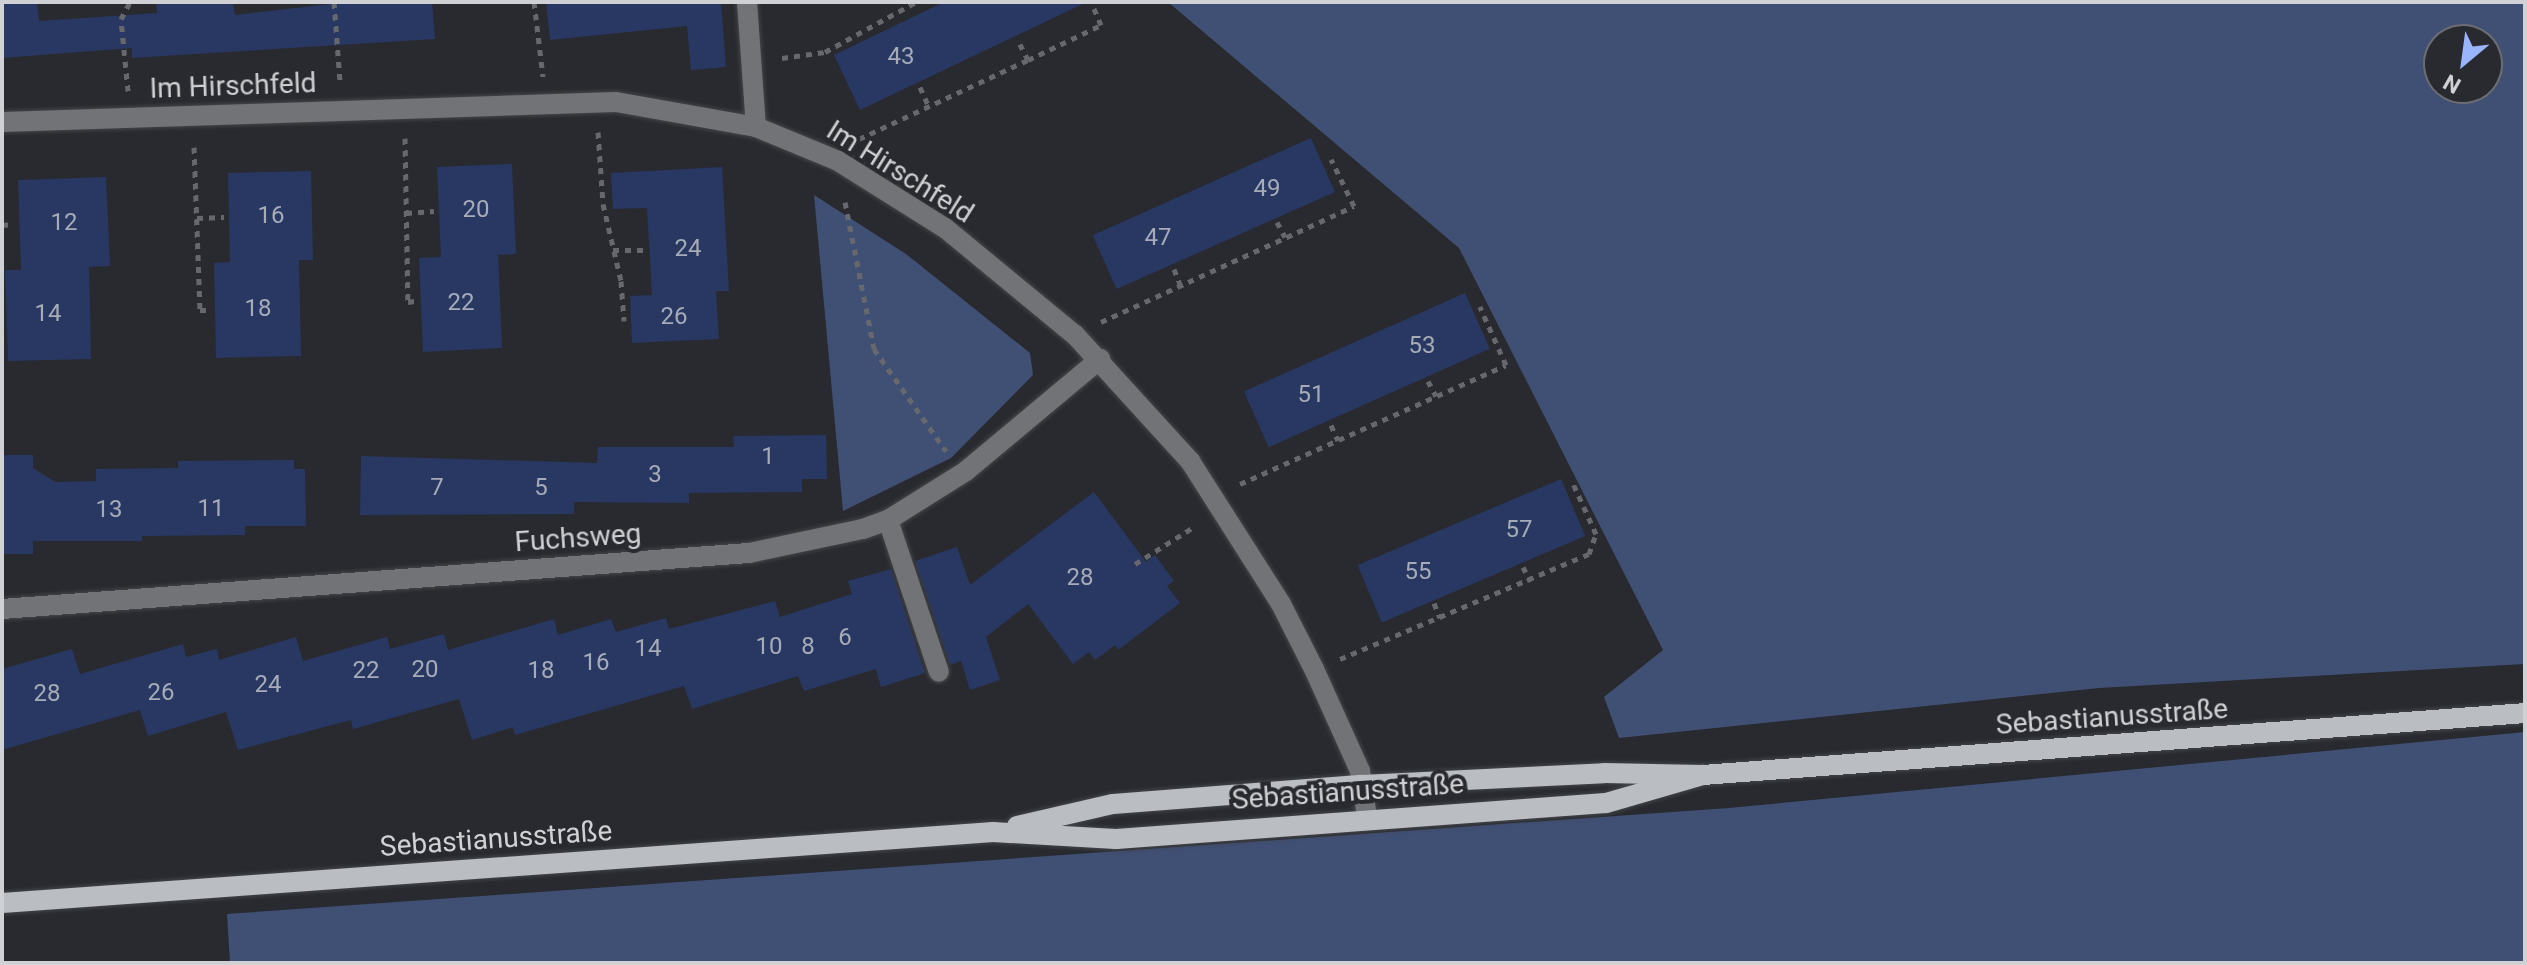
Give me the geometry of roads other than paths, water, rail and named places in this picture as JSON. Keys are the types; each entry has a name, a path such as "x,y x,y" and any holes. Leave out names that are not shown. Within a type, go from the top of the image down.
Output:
{"main road":[{"name":"Sebastianusstraße","path":"993,832 1113,804 1362,785 1604,773 1703,775 2525,713"},
{"name":"Sebastianusstraße","path":"2,903 993,832 1116,839 1367,817 1606,803 1703,775"}],"street":[{"path":"747,2 756,127"},
{"name":"Im Hirschfeld","path":"2,122 596,103 659,108 756,127 838,161 945,228 1075,335 1100,359 1219,502 1314,669 1362,785 1367,817"},
{"name":"Fuchsweg","path":"2,609 749,553 888,520 966,471 1100,359"},
{"path":"888,520 939,672"}]}
